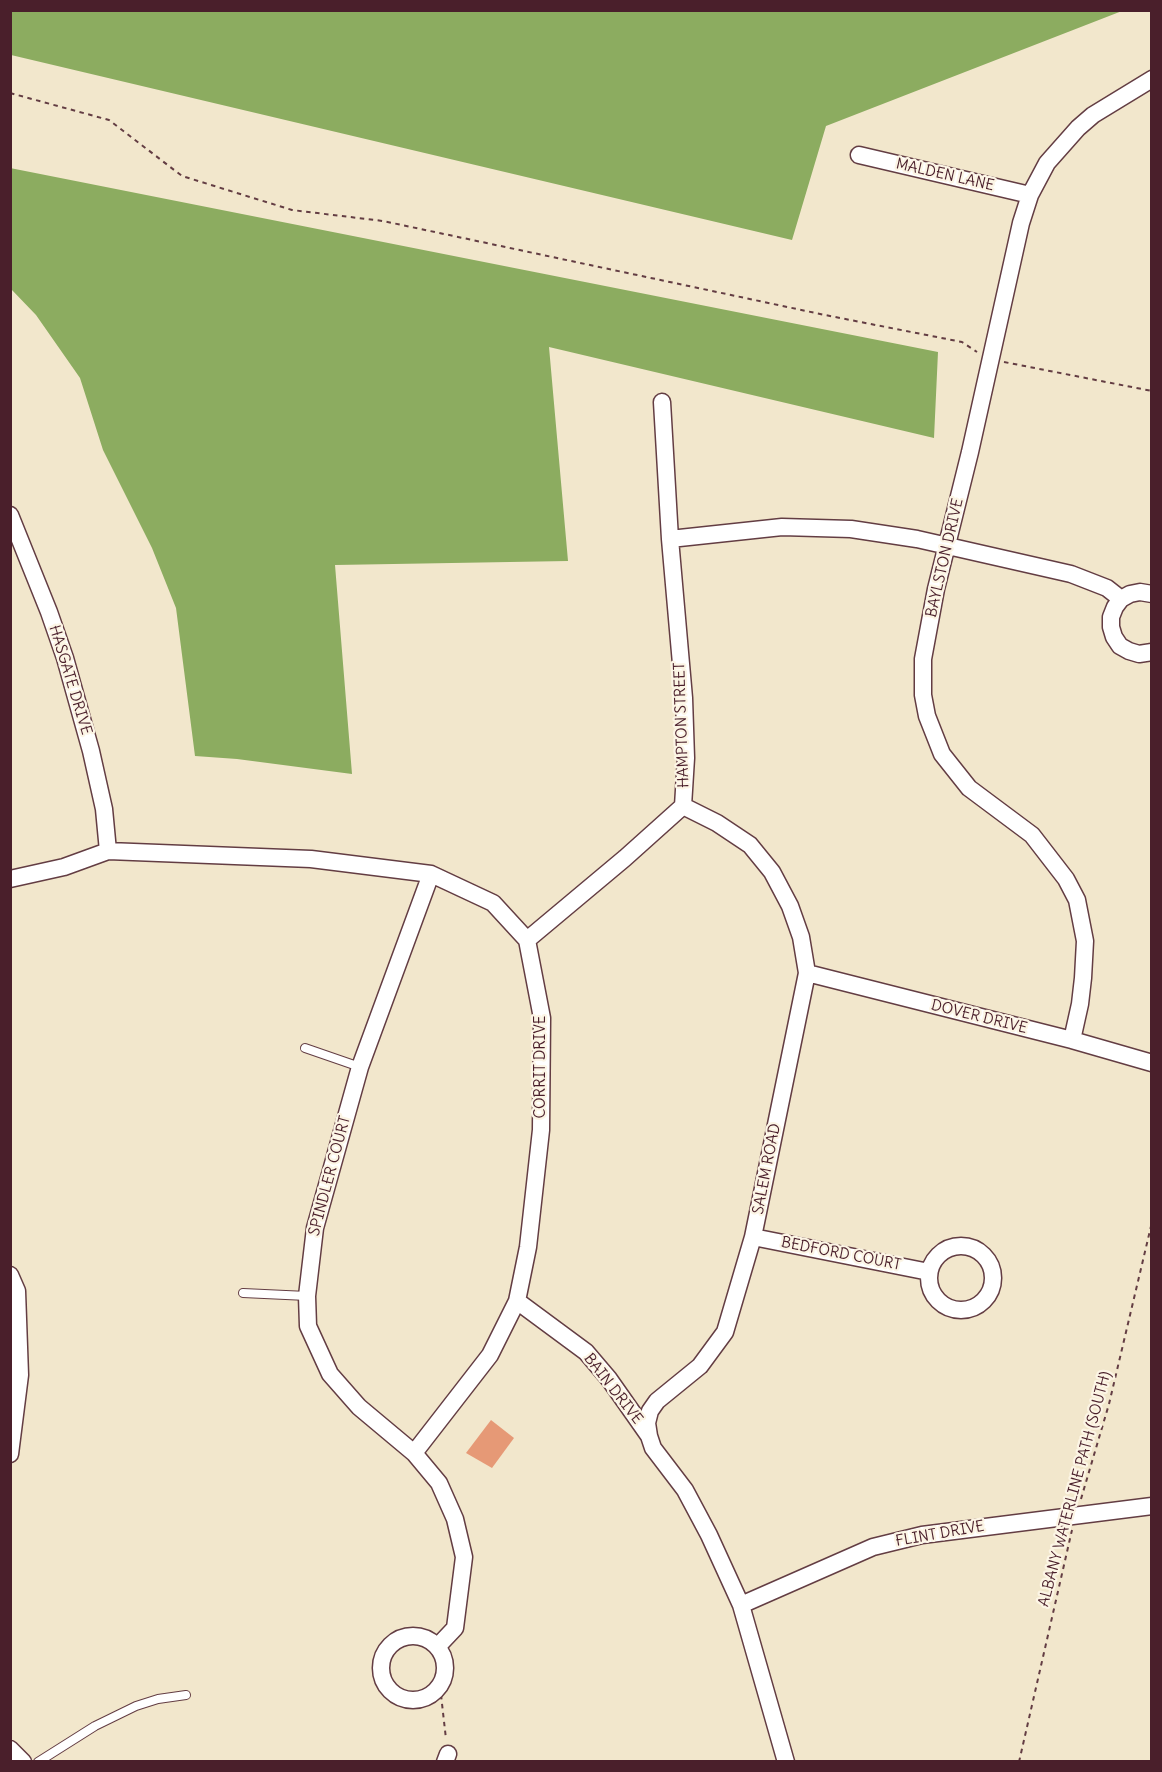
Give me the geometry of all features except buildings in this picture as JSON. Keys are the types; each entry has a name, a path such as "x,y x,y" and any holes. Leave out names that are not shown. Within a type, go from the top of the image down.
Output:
{"street":[{"name":"BAYLSTON DRIVE","path":"1072,1040 1080,1004 1084,969 1085,940 1077,900 1066,879 1032,835 978,795 955,773 942,754 927,716 923,695 923,659 936,588 948,546 1021,223 1030,195 1047,163 1078,128 1093,115 1152,79"},
{"name":"MALDEN LANE","path":"859,155 1030,195"},
{"name":"HAMPTON STREET","path":"527,940 625,858 682,806 686,758 684,698 670,539 662,402"},
{"name":"HASGATE DRIVE","path":"10,515 65,658 91,751 104,809 108,851"},
{"path":"670,539 782,527 851,529 917,539 1071,574 1107,588 1121,599"},
{"path":"1152,594 1140,592 1121,599 1111,617 1114,637 1120,646 1139,654 1152,652"},
{"name":"SALEM ROAD","path":"649,1436 647,1424 650,1411 657,1401 700,1366 725,1332 753,1237 807,973 801,937 794,916 772,872 750,845 717,823 682,806"},
{"path":"10,879 64,867 108,851 311,859 431,874 493,903 527,940"},
{"name":"SPINDLER COURT","path":"431,874 360,1067 315,1228 307,1296 308,1326 330,1374 359,1407 414,1453 439,1484 455,1519 464,1557 455,1628 438,1646"},
{"name":"CORRIT DRIVE","path":"414,1453 490,1355 517,1301 528,1246 541,1130 542,1018 527,940"},
{"name":"DOVER DRIVE","path":"807,973 1072,1040 1152,1063"},
{"name":"BEDFORD COURT","path":"753,1237 928,1272"},
{"path":"10,1275 17,1291 20,1375 14,1403 10,1454"},
{"name":"BAIN DRIVE","path":"517,1301 586,1352 609,1379 649,1436"},
{"path":"649,1436 653,1448 685,1490 709,1535 741,1605 786,1761"},
{"name":"FLINT DRIVE","path":"741,1605 873,1547 922,1535 1152,1506"},
{"path":"420,1635 430,1639 444,1656 445,1676 440,1686 433,1694 412,1700 392,1693 385,1685 381,1675 380,1664 383,1654 398,1638 420,1635"},
{"path":"10,1749 23,1761"}],"lane":[{"path":"305,1048 360,1067"},
{"path":"243,1293 307,1296"},
{"path":"38,1761 95,1725 136,1706 158,1699 186,1695"}],"path":[{"path":"10,93 109,120 182,176 292,210 383,221 766,303 962,342 990,360 1152,391"},
{"name":"ALBANY WATERLINE PATH (SOUTH)","path":"1018,1761 1076,1514 1109,1404 1152,1222"},
{"path":"440,1686 447,1758"}],"green space":[{"path":"11,10 1122,11 826,126 792,240 11,55"},
{"path":"10,168 938,352 934,438 549,347 568,561 335,565 352,774 237,759 195,756 176,608 152,548 103,450 80,378 36,315 11,289"}]}
